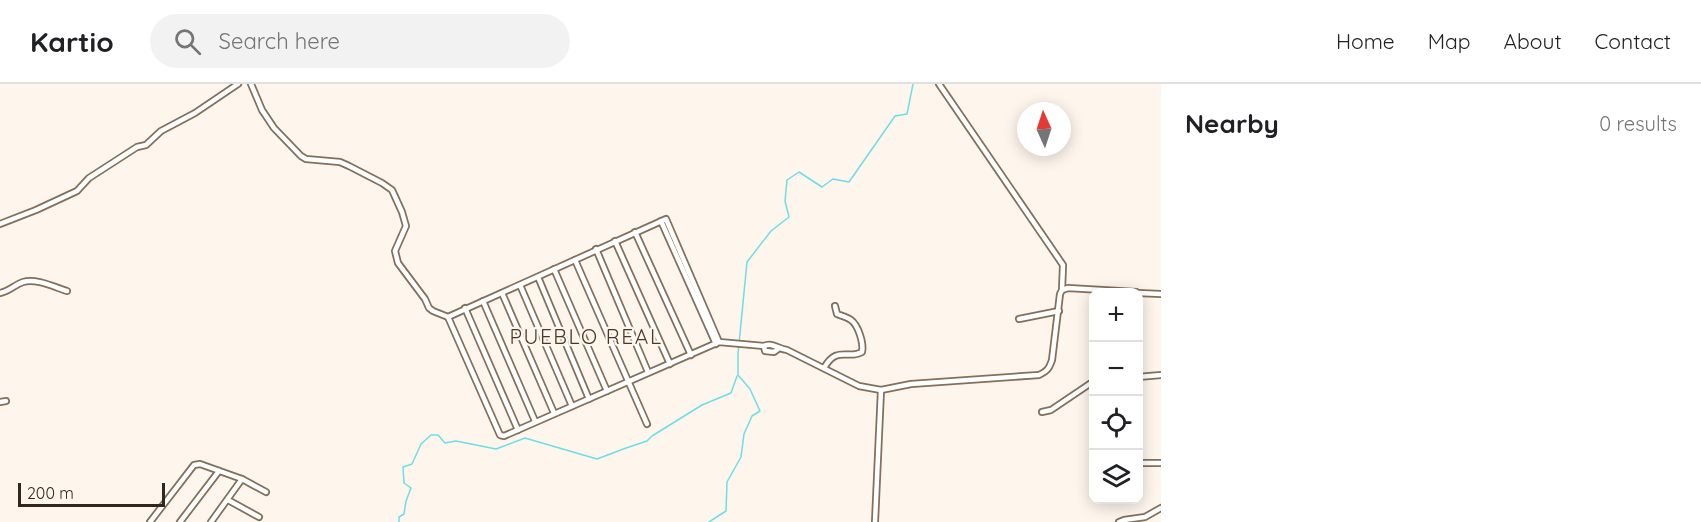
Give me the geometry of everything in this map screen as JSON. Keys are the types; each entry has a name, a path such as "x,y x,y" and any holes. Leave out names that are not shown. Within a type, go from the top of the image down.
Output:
{"street":[{"path":"0,224 77,191 89,177 137,147 146,145 161,131 195,113 238,84"},
{"path":"250,84 262,110 274,128 301,156 306,159 349,166 392,190 406,226 395,251 398,263 425,299 429,308 448,317 500,435 504,436 717,343 764,346 770,344 778,349 787,350 859,386 881,390 911,384 1046,372 1052,360 1062,290 1063,265 939,84"},
{"path":"448,317 666,219 717,343"},
{"path":"635,232 691,355"},
{"path":"615,241 670,364"},
{"path":"596,249 648,372"},
{"path":"574,260 647,424"},
{"path":"554,269 607,391"},
{"path":"538,277 589,399"},
{"path":"0,293 29,281 67,291"},
{"path":"520,285 572,406"},
{"path":"1062,290 1068,288 1089,290"},
{"path":"502,293 554,413"},
{"path":"1143,293 1161,294"},
{"path":"483,301 535,422"},
{"path":"824,368 826,363 837,355 858,354 863,348 855,324 850,319 837,314 835,306"},
{"path":"465,308 518,430"},
{"path":"1019,319 1059,311"},
{"path":"1143,377 1161,375"},
{"path":"1042,412 1051,410 1089,384"},
{"path":"875,522 881,390"},
{"path":"1143,463 1161,463"},
{"path":"150,522 194,465 200,464 242,479 266,492"},
{"path":"180,522 219,471"},
{"path":"222,522 213,520 242,479"},
{"path":"228,500 259,517"},
{"path":"1119,522 1145,517 1161,508"}],"waterway":[{"path":"709,522 726,511 727,482 741,457 744,434 752,416 760,411 750,389 738,375 747,262 771,231 789,217 785,201 787,180 799,172 822,187 833,179 849,182 895,116 907,114 913,84"},
{"path":"399,522 399,517 404,514 411,488 404,483 403,467 412,464 421,444 431,435 438,435 445,443 456,441 496,449 525,438 597,459 647,441 702,405 731,393 737,376"}],"district":[{"name":"PUEBLO REAL","path":"586,336"}]}
